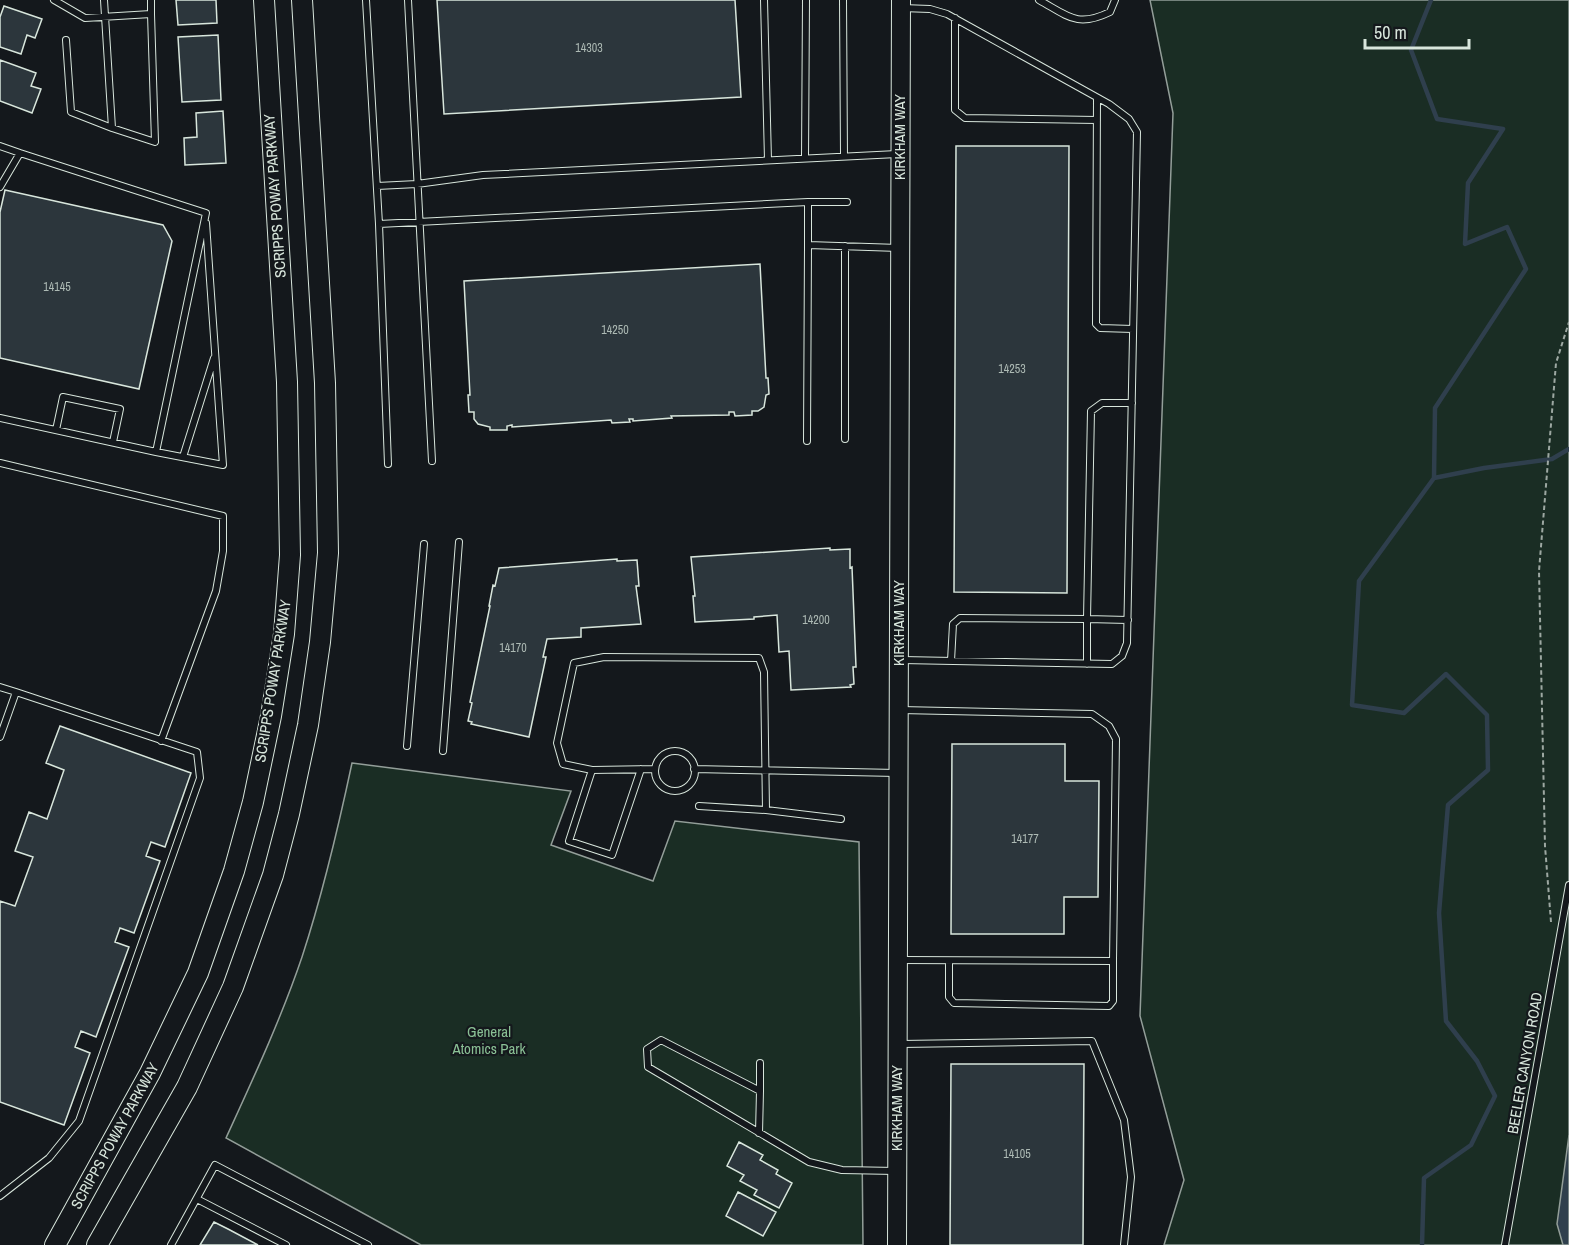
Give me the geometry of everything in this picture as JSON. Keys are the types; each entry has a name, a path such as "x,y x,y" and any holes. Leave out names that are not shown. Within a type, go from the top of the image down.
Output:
{"main road":[{"name":"SCRIPPS POWAY PARKWAY","path":"55,1245 150,1073 198,973 234,871 253,802 271,716 284,634 290,555 287,382 264,0"},
{"path":"98,1245 187,1087 233,987 273,875 290,814 308,725 320,642 328,553 325,384 302,0"},
{"name":"KIRKHAM WAY","path":"897,1245 901,4"}],"lane":[{"path":"54,0 85,18 151,14"},
{"path":"104,0 112,128"},
{"path":"66,40 71,112 155,142 151,0"},
{"path":"366,0 379,224 388,464"},
{"path":"408,0 432,461"},
{"path":"764,0 768,160"},
{"path":"805,158 806,0"},
{"path":"843,0 844,156"},
{"path":"1039,0 1076,21 1099,17 1110,12 1115,0"},
{"path":"899,660 1112,664 1122,656 1127,643 1128,620 1137,132 1129,119 1097,98 955,18 930,9 901,4"},
{"path":"955,18 954,110 965,118 1097,120"},
{"path":"1097,98 1096,324 1100,328 1133,329"},
{"path":"0,146 206,213"},
{"path":"0,187 20,153"},
{"path":"377,186 417,184 483,175 900,154"},
{"path":"379,224 808,202 847,202"},
{"path":"807,441 808,202"},
{"path":"0,417 223,465 206,213"},
{"path":"156,452 206,213"},
{"path":"808,245 900,248"},
{"path":"845,246 845,439"},
{"path":"183,457 216,353"},
{"path":"57,430 63,397 120,409 113,442"},
{"path":"1087,664 1091,411 1102,403 1132,403"},
{"path":"0,463 223,516 223,551 216,591 161,741"},
{"path":"443,751 459,542"},
{"path":"407,746 424,544"},
{"path":"951,661 953,624 960,618 1128,620"},
{"path":"655,769 592,770 563,764 557,743 574,663 604,657 759,658 764,672 766,810"},
{"path":"0,687 197,753 200,778 79,1120 49,1158 0,1196"},
{"path":"0,737 15,692"},
{"path":"898,710 1092,714 1109,726 1116,739 1113,1001 1109,1006 954,1003 949,997 949,960"},
{"path":"672,751 678,751 689,757 694,769 694,775 688,786 677,791 665,789 655,775 660,757 672,751"},
{"path":"592,770 569,841 612,855 640,769"},
{"path":"694,769 898,773"},
{"path":"699,806 766,810 841,819"},
{"name":"BEELER CANYON ROAD","path":"1505,1245 1569,885"},
{"path":"898,960 1113,962"},
{"path":"760,1091 661,1040 647,1049 648,1067 809,1162 842,1170 897,1172"},
{"path":"897,1044 1092,1041 1124,1120 1131,1177 1124,1245"},
{"path":"759,1132 760,1063"},
{"path":"171,1245 215,1165 368,1245"},
{"path":"197,1199 286,1245"}],"path":[{"path":"1552,928 1545,846 1539,571 1556,363 1569,322"}],"green space":[{"path":"1150,0 1569,0 1569,1245 1164,1245 1184,1180 1140,1016 1173,113"},
{"name":"General Atomics Park","path":"352,763 571,791 551,845 653,881 675,821 859,842 863,1245 421,1245 226,1138 276,1026 302,957 330,861"}],"water":[{"path":"1569,1135 1569,1245 1563,1245 1557,1224"}],"building":[{"path":"176,0 216,0 217,23 178,25"},
{"path":"437,0 735,0 741,97 444,114"},
{"path":"4,6 42,19 35,38 27,35 21,54 0,47 0,17"},
{"path":"218,35 221,100 182,102 178,37"},
{"path":"0,60 36,73 31,86 41,89 32,113 0,101"},
{"path":"223,111 226,163 185,165 184,138 197,137 196,113"},
{"path":"956,146 1069,146 1067,593 954,592"},
{"path":"5,190 163,225 172,241 139,389 0,358 0,212"},
{"path":"760,264 766,378 768,378 769,394 766,395 764,407 758,411 752,411 752,415 735,416 734,412 729,412 729,415 671,416 672,418 633,421 629,419 630,422 612,423 611,420 512,427 512,425 507,426 507,430 490,430 490,427 478,424 474,419 474,412 469,412 464,281"},
{"path":"830,548 830,550 850,549 856,667 853,667 854,684 850,685 851,687 791,690 789,651 779,652 777,615 754,617 754,619 695,622 691,557"},
{"path":"617,559 617,561 637,560 639,586 636,586 641,624 581,628 581,637 547,639 543,657 546,657 529,737 471,724 472,722 468,721 472,703 470,702 493,585 495,586 499,568"},
{"path":"60,726 191,773 165,847 151,842 146,856 160,861 134,933 120,928 115,942 129,947 96,1037 81,1031 75,1047 90,1053 64,1125 0,1102 0,901 15,906 33,857 15,851 29,812 47,819 64,770 46,763"},
{"path":"952,744 1065,744 1065,781 1099,781 1098,897 1064,897 1064,934 951,934"},
{"path":"951,1064 1084,1064 1083,1245 950,1245"},
{"path":"739,1142 763,1155 760,1160 778,1170 776,1174 792,1183 779,1208 754,1195 757,1190 740,1181 744,1175 727,1166"},
{"path":"738,1192 776,1212 763,1236 726,1216"},
{"path":"214,1222 228,1229 258,1245 200,1245"}],"waterway":[{"path":"1422,1245 1424,1178 1471,1145 1495,1096 1477,1061 1446,1021 1439,913 1448,805 1488,770 1487,715 1446,674 1404,713 1352,705 1359,581 1434,478 1435,408 1526,269 1507,227 1465,244 1468,183 1503,129 1437,119 1411,50 1431,0"},
{"path":"1434,478 1484,468 1552,459 1569,449"}]}
